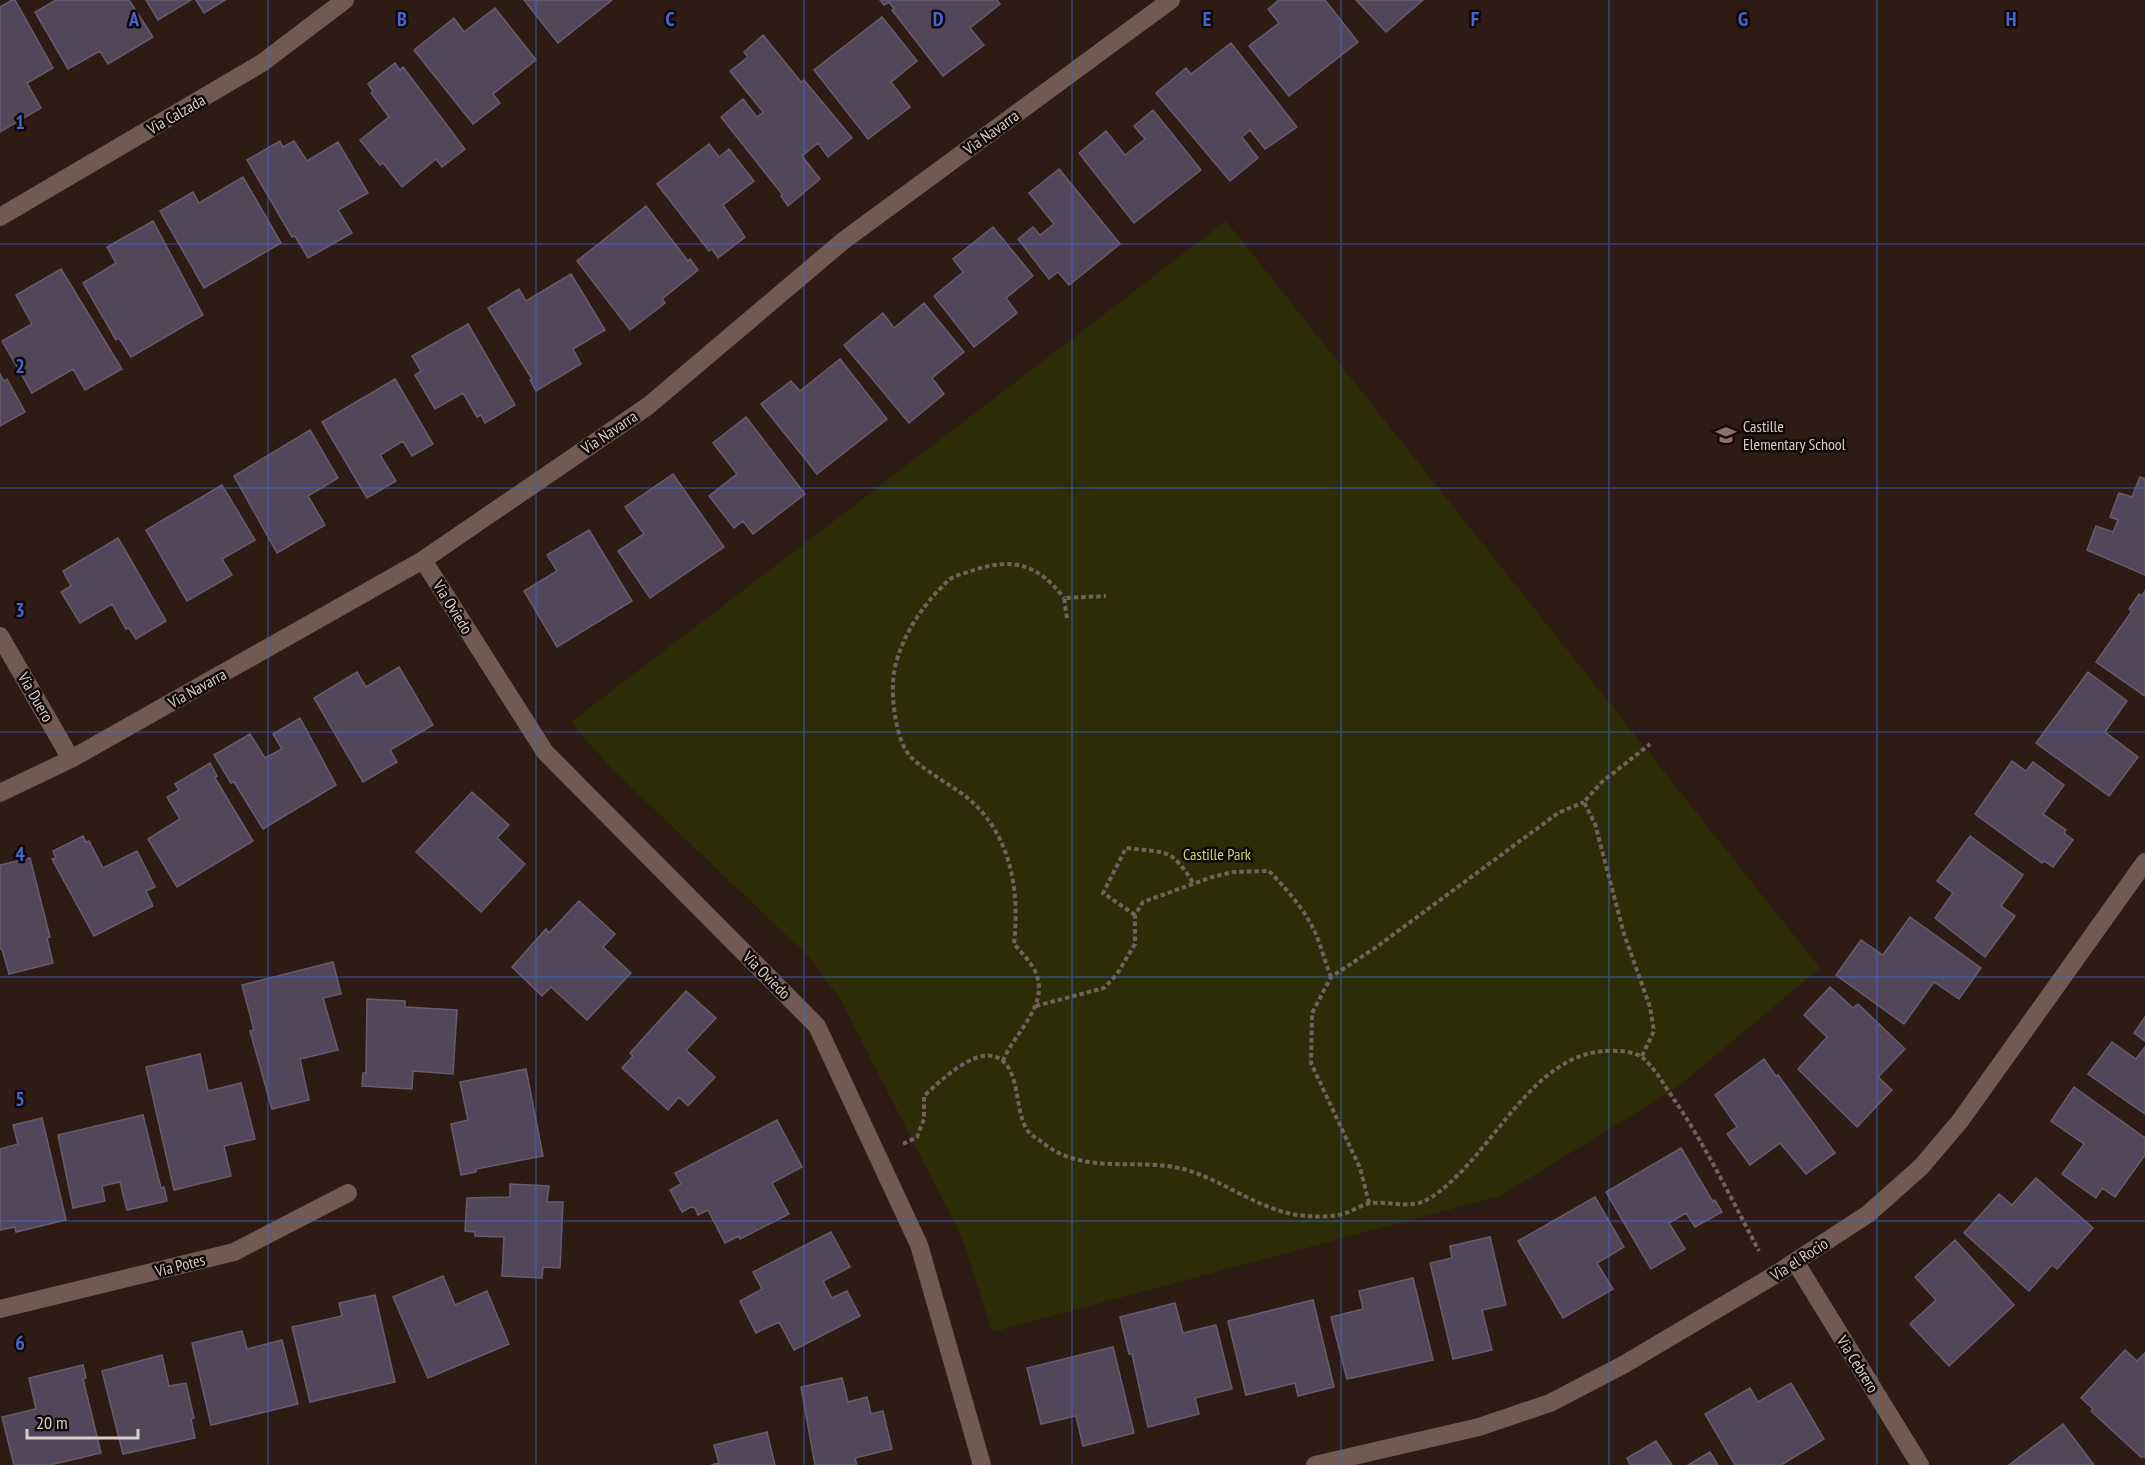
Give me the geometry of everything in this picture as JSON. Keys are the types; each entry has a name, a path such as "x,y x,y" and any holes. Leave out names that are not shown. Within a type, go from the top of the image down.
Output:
{"street":[{"name":"Via Calzada","path":"0,218 262,63 345,0"},
{"name":"Via Navarra","path":"0,792 71,759 423,560 648,406 843,241 1171,0"},
{"name":"Via Oviedo","path":"423,560 545,752 817,1026 919,1245 982,1465"},
{"name":"Via Duero","path":"0,636 71,759"},
{"name":"Via el Rocio","path":"1315,1465 1479,1427 1550,1403 1623,1365 1796,1263 1868,1214 1921,1167 1960,1121 2145,862"},
{"name":"Via Potes","path":"0,1309 234,1252 348,1193"},
{"name":"Via Cebrero","path":"1796,1263 1920,1465"}],"path":[{"path":"1003,1061 1010,1044 1023,1028 1035,1006 1040,989 1035,970 1014,944 1018,909 1016,888 1009,863 993,825 968,798 910,756 894,715 893,680 902,645 919,615 950,579 995,563 1022,565 1049,579 1064,598 1067,618"},
{"path":"1064,598 1106,596"},
{"path":"1369,1203 1360,1168 1311,1063 1312,1013 1330,977 1376,948 1558,813 1584,802 1602,782 1650,744"},
{"path":"1584,802 1595,824 1623,934 1650,1006 1654,1031 1642,1056"},
{"path":"1135,915 1103,893 1126,849 1167,853 1179,860 1193,883"},
{"path":"1035,1006 1104,988 1117,974 1135,944 1135,915 1143,902 1193,883 1233,872 1269,871 1296,901 1315,932 1330,977"},
{"path":"878,1157 917,1137 924,1119 924,1096 946,1076 976,1057 992,1056 1003,1061 1015,1082 1018,1108 1027,1130 1050,1149 1090,1164 1188,1170 1283,1213 1337,1216 1369,1203 1414,1205 1428,1200 1469,1166 1522,1098 1548,1075 1577,1055 1598,1049 1623,1051 1642,1056 1688,1119 1773,1276"}],"green space":[{"name":"Castille Park","path":"1226,221 1820,968 1675,1089 1500,1196 992,1332 965,1246 841,1000 808,956 611,768 571,722"}],"building":[{"path":"15,0 53,68 27,83 41,108 0,132 0,7"},
{"path":"56,0 129,0 153,37 108,64 100,51 68,69 35,12"},
{"path":"146,0 191,0 158,20"},
{"path":"196,0 225,0 204,13"},
{"path":"524,0 612,0 558,43"},
{"path":"880,0 997,0 1000,4 970,28 984,45 943,76 892,10 894,9 889,2 884,5"},
{"path":"1279,0 1325,0 1358,42 1289,96 1249,46 1279,23 1268,9"},
{"path":"1356,0 1423,0 1386,32"},
{"path":"495,8 536,60 493,94 500,103 473,124 414,50 454,18 464,32"},
{"path":"882,17 917,61 891,82 910,107 868,139 814,70"},
{"path":"763,35 801,82 804,80 852,138 828,157 818,143 802,156 820,179 788,206 782,194 721,117 743,99 757,117 763,112 730,71 748,57 744,52"},
{"path":"1231,43 1297,127 1265,149 1250,130 1242,137 1258,158 1230,181 1156,93 1186,68 1191,74"},
{"path":"395,63 400,70 403,67 465,149 442,167 436,159 402,187 383,163 380,165 360,140 389,117 371,93 373,91 368,84"},
{"path":"1153,110 1201,170 1134,223 1079,153 1106,131 1125,155 1145,139 1134,126"},
{"path":"280,141 283,147 294,141 307,161 338,142 368,193 338,210 352,233 308,258 295,236 292,237 247,160"},
{"path":"709,144 719,157 729,149 754,181 723,205 745,237 718,258 712,249 709,251 657,184"},
{"path":"1059,169 1120,244 1069,285 1058,272 1049,279 1018,239 1033,227 1040,235 1054,224 1029,193"},
{"path":"243,177 281,243 204,288 160,211 193,192 199,203"},
{"path":"646,206 688,261 690,259 698,270 662,299 665,303 630,330 577,261"},
{"path":"153,221 203,315 131,357 119,338 116,340 83,283 116,263 107,247"},
{"path":"993,227 1033,276 1006,298 1017,313 974,347 934,296 963,272 953,259"},
{"path":"61,269 122,369 85,390 73,369 32,393 2,341 32,324 16,295"},
{"path":"571,274 605,330 573,349 581,364 536,391 530,380 532,379 488,308 519,289 526,301"},
{"path":"924,303 964,352 932,378 944,394 909,423 844,345 883,313 894,328"},
{"path":"468,324 515,405 485,423 481,415 477,417 463,393 435,409 415,375 421,371 412,356"},
{"path":"840,359 887,419 817,474 761,404 791,381 800,391"},
{"path":"0,374 4,381 7,379 25,412 0,426"},
{"path":"395,379 433,444 412,456 403,441 380,455 396,481 367,498 322,422"},
{"path":"746,417 805,494 753,534 743,521 734,528 709,496 737,474 713,443"},
{"path":"310,430 338,478 308,496 325,525 277,553 234,476"},
{"path":"673,474 724,547 650,598 618,551 644,534 625,507"},
{"path":"2140,477 2145,479 2145,575 2087,550 2096,526 2113,532 2118,520 2110,517 2119,493 2132,497"},
{"path":"222,485 255,540 222,559 232,575 187,601 146,530"},
{"path":"589,530 632,601 557,647 524,591 557,571 547,555"},
{"path":"118,538 166,621 136,639 129,628 126,629 112,604 80,623 61,592 71,586 63,571"},
{"path":"2145,591 2145,696 2096,662 2132,611 2129,609 2139,594 2142,596"},
{"path":"399,667 433,725 390,750 397,762 363,782 314,698 357,672 366,687"},
{"path":"2088,672 2127,701 2105,732 2138,757 2109,796 2036,743"},
{"path":"300,718 336,785 263,829 214,755 250,734 265,758 282,749 273,734"},
{"path":"2012,761 2026,771 2033,762 2064,785 2043,814 2066,830 2064,833 2073,840 2053,867 2044,861 2042,863 1975,814"},
{"path":"210,763 217,776 215,778 253,841 177,887 148,839 180,819 167,797 179,790 175,784"},
{"path":"472,792 509,825 497,838 525,864 481,912 416,852"},
{"path":"83,836 86,842 89,841 103,868 137,851 155,887 146,891 153,906 94,936 52,859 56,858 53,851"},
{"path":"1970,836 2023,875 2001,906 2015,916 1985,957 1935,918 1953,893 1937,881"},
{"path":"30,858 50,937 47,938 53,963 9,974 2,949 0,949 0,865"},
{"path":"579,901 615,934 603,947 631,973 587,1020 551,987 542,996 512,967 546,929 549,933"},
{"path":"1910,917 1981,968 1959,999 1934,982 1904,1024 1836,975 1861,940 1883,955"},
{"path":"333,962 341,994 323,998 338,1050 300,1059 309,1100 272,1109 250,1031 254,1030 242,985"},
{"path":"1830,987 1853,1008 1858,1004 1905,1049 1878,1077 1892,1090 1857,1127 1798,1069 1827,1037 1804,1015"},
{"path":"686,991 716,1018 686,1050 715,1077 688,1106 679,1097 668,1110 622,1068 633,1056 630,1053"},
{"path":"367,999 405,1001 405,1007 457,1010 453,1074 413,1071 412,1089 362,1086 363,1073 366,1073"},
{"path":"2145,1017 2145,1041 2134,1033"},
{"path":"2112,1042 2136,1059 2145,1047 2145,1114 2088,1074"},
{"path":"200,1054 208,1091 241,1083 255,1139 224,1146 231,1176 174,1190 146,1067"},
{"path":"1764,1059 1835,1153 1806,1174 1780,1143 1750,1165 1727,1134 1737,1127 1715,1095"},
{"path":"526,1069 543,1156 476,1169 476,1172 461,1175 451,1124 468,1120 460,1082"},
{"path":"2074,1087 2145,1138 2145,1155 2115,1197 2102,1188 2096,1198 2062,1174 2084,1144 2051,1121"},
{"path":"143,1115 161,1188 164,1187 167,1201 127,1210 120,1182 102,1186 105,1201 73,1208 58,1135"},
{"path":"42,1118 66,1220 16,1232 15,1227 0,1230 0,1149 18,1144 13,1125"},
{"path":"777,1120 802,1167 772,1183 789,1214 740,1239 739,1236 725,1243 708,1210 698,1215 695,1208 691,1207 682,1212 670,1190 681,1184 675,1173"},
{"path":"1681,1148 1713,1202 1715,1200 1722,1212 1695,1227 1686,1213 1669,1223 1685,1249 1651,1269 1606,1192"},
{"path":"2036,1178 2093,1228 2057,1269 2052,1265 2029,1291 1964,1233 1999,1194 2012,1205"},
{"path":"510,1184 549,1186 547,1202 563,1202 560,1268 543,1267 542,1278 502,1276 504,1237 475,1236 475,1232 465,1231 467,1198 510,1197"},
{"path":"1595,1197 1624,1247 1597,1263 1613,1289 1563,1318 1518,1241"},
{"path":"831,1232 850,1267 823,1281 832,1298 847,1291 860,1316 794,1350 779,1322 756,1333 740,1301 762,1289 753,1272"},
{"path":"1490,1237 1506,1305 1482,1310 1492,1350 1453,1359 1430,1263 1452,1258 1450,1246"},
{"path":"1955,1240 2014,1305 1949,1366 1910,1324 1936,1300 1915,1277"},
{"path":"443,1276 455,1305 487,1291 509,1344 428,1378 393,1297"},
{"path":"1413,1278 1433,1360 1347,1379 1331,1317 1363,1309 1359,1291"},
{"path":"375,1295 395,1382 310,1402 292,1327 342,1316 339,1303"},
{"path":"1313,1300 1334,1387 1298,1396 1295,1383 1246,1395 1228,1321"},
{"path":"1175,1303 1183,1333 1216,1325 1232,1389 1195,1398 1199,1414 1148,1427 1132,1354 1129,1354 1120,1317"},
{"path":"242,1331 247,1349 282,1340 298,1404 211,1425 192,1343"},
{"path":"1113,1347 1134,1433 1083,1446 1076,1416 1041,1424 1027,1368"},
{"path":"2125,1350 2137,1361 2145,1353 2145,1457 2141,1457 2091,1411 2093,1409 2081,1398"},
{"path":"162,1355 169,1386 186,1383 194,1418 191,1419 195,1438 123,1454 102,1371"},
{"path":"83,1365 86,1378 83,1379 101,1453 50,1465 14,1465 2,1417 36,1409 29,1378"},
{"path":"842,1378 848,1402 867,1397 871,1414 883,1411 892,1449 855,1458 857,1465 815,1465 801,1387"},
{"path":"1791,1383 1824,1439 1781,1465 1735,1465 1705,1414 1750,1388 1758,1402"},
{"path":"2063,1424 2094,1465 2009,1465"},
{"path":"767,1432 775,1465 711,1465 719,1463 714,1445"},
{"path":"1656,1441 1672,1465 1630,1465 1627,1458"},
{"path":"1710,1452 1718,1465 1688,1465"}],"place":[{"name":"Castille Elementary School","path":"1726,435"}]}
